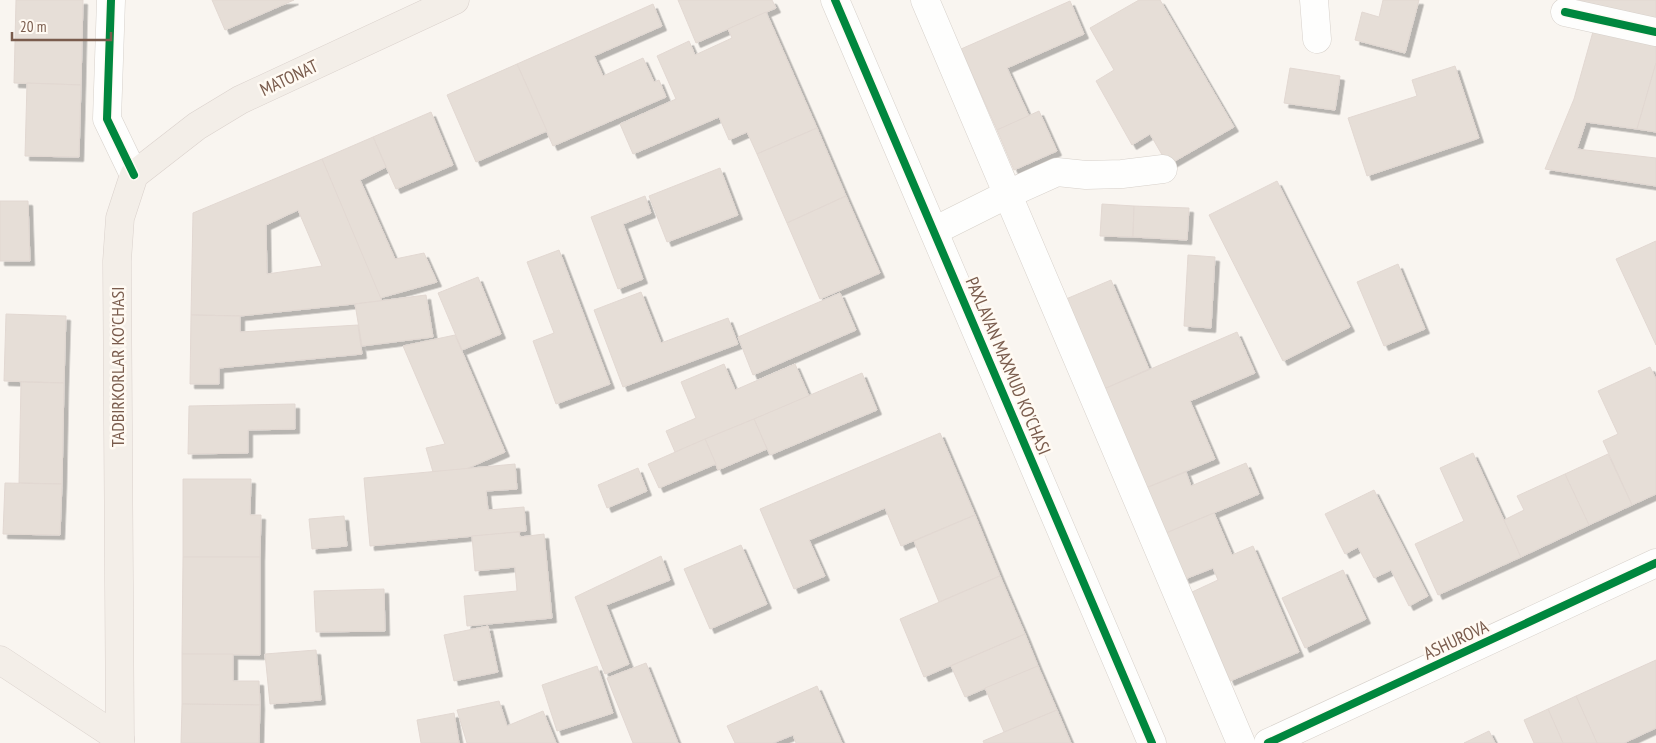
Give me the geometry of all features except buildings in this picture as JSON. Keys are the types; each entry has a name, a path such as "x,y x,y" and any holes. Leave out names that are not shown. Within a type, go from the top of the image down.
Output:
{"main road":[{"name":"MATONAT","path":"134,175 197,126 240,100 455,0"},
{"name":"TADBIRKORLAR KO'CHASI","path":"120,741 117,262 120,218 134,175"},
{"path":"0,660 120,741"}],"street":[{"path":"111,0 108,118 134,175"},
{"name":"PAXLAVAN MAXMUD KO'CHASI","path":"835,0 1152,743"},
{"path":"925,0 1241,743"},
{"path":"1314,0 1317,40"},
{"path":"1565,12 1656,32"},
{"path":"934,231 1057,172 1086,175 1162,169"},
{"name":"ASHUROVA","path":"1268,743 1656,563"}],"cycle path":[{"path":"111,0 107,119 134,175"},
{"path":"835,0 1152,743"},
{"path":"1565,12 1656,32"},
{"path":"1268,743 1656,563"}]}
